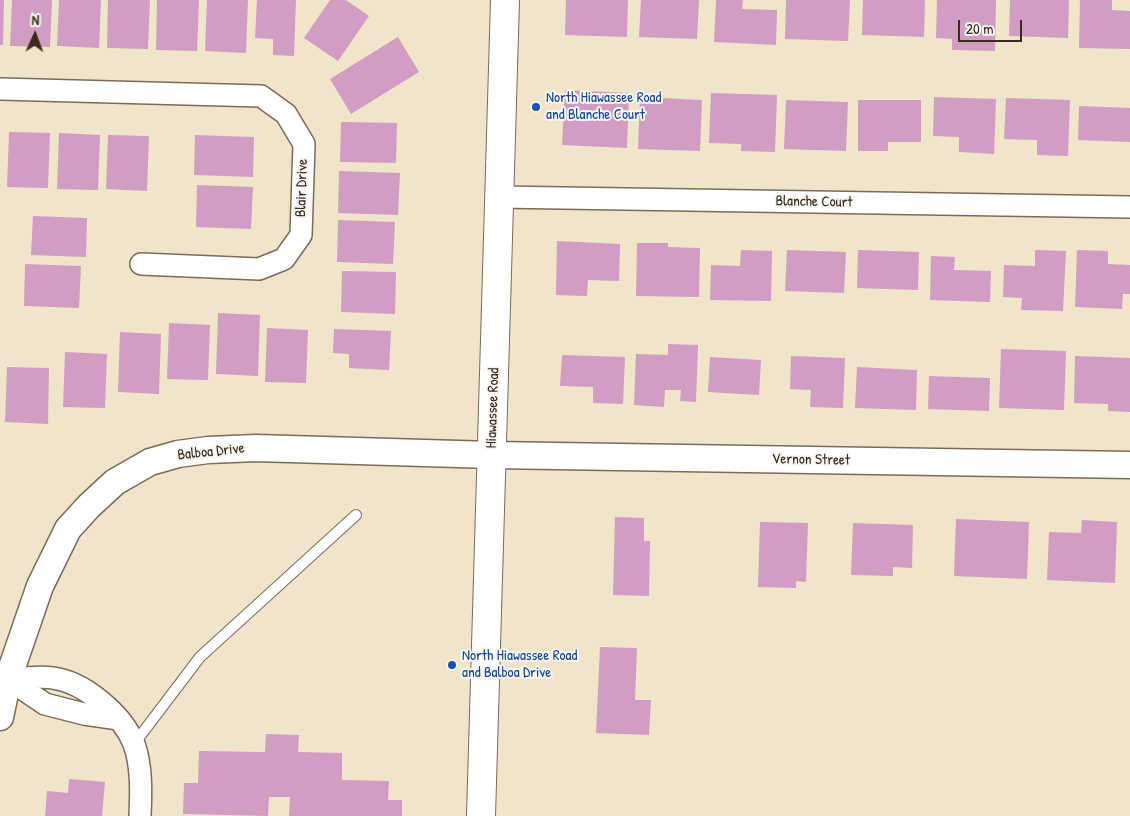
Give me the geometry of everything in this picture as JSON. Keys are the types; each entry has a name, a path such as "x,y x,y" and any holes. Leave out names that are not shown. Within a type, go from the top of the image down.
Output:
{"main road":[{"name":"Hiawassee Road","path":"481,816 505,0"}],"street":[{"name":"Blair Drive","path":"0,89 262,96 286,114 304,144 301,235 284,259 259,269 141,264"},
{"name":"Blanche Court","path":"499,197 1130,207"},
{"name":"Balboa Drive","path":"0,717 4,678 40,586 68,529 114,482 150,462 178,454 208,450 256,448 492,455"},
{"name":"Vernon Street","path":"492,455 1130,465"},
{"path":"4,678 45,704 84,714 120,719 134,744 141,787 140,816"}],"lane":[{"path":"134,744 200,657 356,514"}],"building":[{"path":"0,0 4,0 3,45 0,45"},
{"path":"12,0 52,0 50,47 10,46"},
{"path":"59,0 101,0 99,48 57,46"},
{"path":"108,0 150,0 148,49 107,48"},
{"path":"157,0 199,0 197,51 156,50"},
{"path":"207,0 248,0 246,53 205,51"},
{"path":"257,0 296,0 294,56 273,55 273,39 255,38"},
{"path":"330,0 346,0 369,16 338,61 304,38"},
{"path":"566,0 628,0 627,37 565,35"},
{"path":"641,0 699,0 697,39 639,37"},
{"path":"716,0 743,0 742,9 777,10 776,45 714,42"},
{"path":"786,0 850,0 848,41 785,39"},
{"path":"863,0 925,0 924,37 862,35"},
{"path":"937,0 996,0 995,51 952,50 952,39 936,38"},
{"path":"1010,0 1069,0 1068,38 1009,36"},
{"path":"1080,0 1112,0 1112,10 1130,11 1130,49 1079,48"},
{"path":"398,37 419,72 351,114 330,79"},
{"path":"565,90 629,93 627,148 562,145"},
{"path":"711,93 777,95 775,152 741,151 741,144 709,143"},
{"path":"640,97 702,100 700,151 638,149"},
{"path":"934,97 996,99 994,154 959,152 959,137 933,136"},
{"path":"1006,98 1070,100 1068,156 1037,155 1037,140 1004,139"},
{"path":"786,100 848,102 846,151 784,149"},
{"path":"858,100 921,100 921,142 888,142 888,151 858,151"},
{"path":"1079,106 1130,108 1130,142 1078,140"},
{"path":"341,122 397,123 396,163 340,162"},
{"path":"9,132 50,133 48,188 7,187"},
{"path":"59,133 100,135 98,190 57,189"},
{"path":"108,135 149,136 147,191 106,189"},
{"path":"195,135 254,137 253,177 194,175"},
{"path":"339,171 400,173 398,215 338,213"},
{"path":"197,185 253,187 251,229 196,227"},
{"path":"33,216 87,218 86,257 31,255"},
{"path":"338,220 395,222 393,264 337,262"},
{"path":"557,241 620,244 619,281 588,280 587,296 556,295"},
{"path":"637,243 668,243 668,247 700,248 699,297 636,296"},
{"path":"741,250 772,251 771,301 710,300 711,265 740,266"},
{"path":"787,250 846,252 844,293 785,291"},
{"path":"858,250 919,252 918,290 857,288"},
{"path":"1035,250 1066,251 1063,311 1021,310 1022,298 1003,297 1004,265 1035,266"},
{"path":"1077,250 1108,251 1108,264 1130,265 1130,294 1123,294 1122,309 1075,307"},
{"path":"931,256 955,257 954,270 991,271 990,302 930,300"},
{"path":"25,264 81,266 79,308 24,306"},
{"path":"342,271 396,272 395,314 341,312"},
{"path":"218,313 260,315 258,376 216,374"},
{"path":"169,323 210,325 208,380 167,379"},
{"path":"267,328 308,330 306,383 265,382"},
{"path":"334,329 391,331 389,370 349,368 349,354 333,353"},
{"path":"120,332 161,334 159,394 118,392"},
{"path":"668,344 698,345 696,402 680,401 681,390 665,390 664,407 634,405 636,354 668,355"},
{"path":"1001,349 1066,351 1064,410 999,408"},
{"path":"65,352 107,354 105,408 63,407"},
{"path":"562,355 625,357 623,404 593,403 593,387 560,386"},
{"path":"791,356 845,358 843,408 810,407 811,390 790,389"},
{"path":"1075,356 1130,358 1130,412 1108,411 1108,404 1074,403"},
{"path":"710,357 761,360 759,395 708,392"},
{"path":"7,367 49,368 48,424 5,422"},
{"path":"857,367 917,370 916,410 855,408"},
{"path":"929,376 990,378 989,411 928,409"},
{"path":"615,517 644,518 644,541 650,541 649,596 613,595"},
{"path":"956,519 1029,522 1027,579 954,576"},
{"path":"1082,520 1117,522 1115,583 1047,580 1049,532 1081,533"},
{"path":"760,522 808,523 806,582 796,581 796,588 758,587"},
{"path":"853,523 913,525 912,568 893,567 893,576 851,575"},
{"path":"600,647 637,648 635,700 651,700 649,735 596,733"},
{"path":"266,734 299,735 298,752 342,753 342,780 389,781 388,800 402,800 402,816 289,816 290,797 269,797 268,816 183,814 184,783 198,783 199,751 265,752"},
{"path":"69,779 105,782 102,816 45,816 47,791 68,793"}],"place":[{"name":"North Hiawassee Road and Blanche Court","path":"536,107"},
{"name":"North Hiawassee Road and Balboa Drive","path":"452,665"}]}
